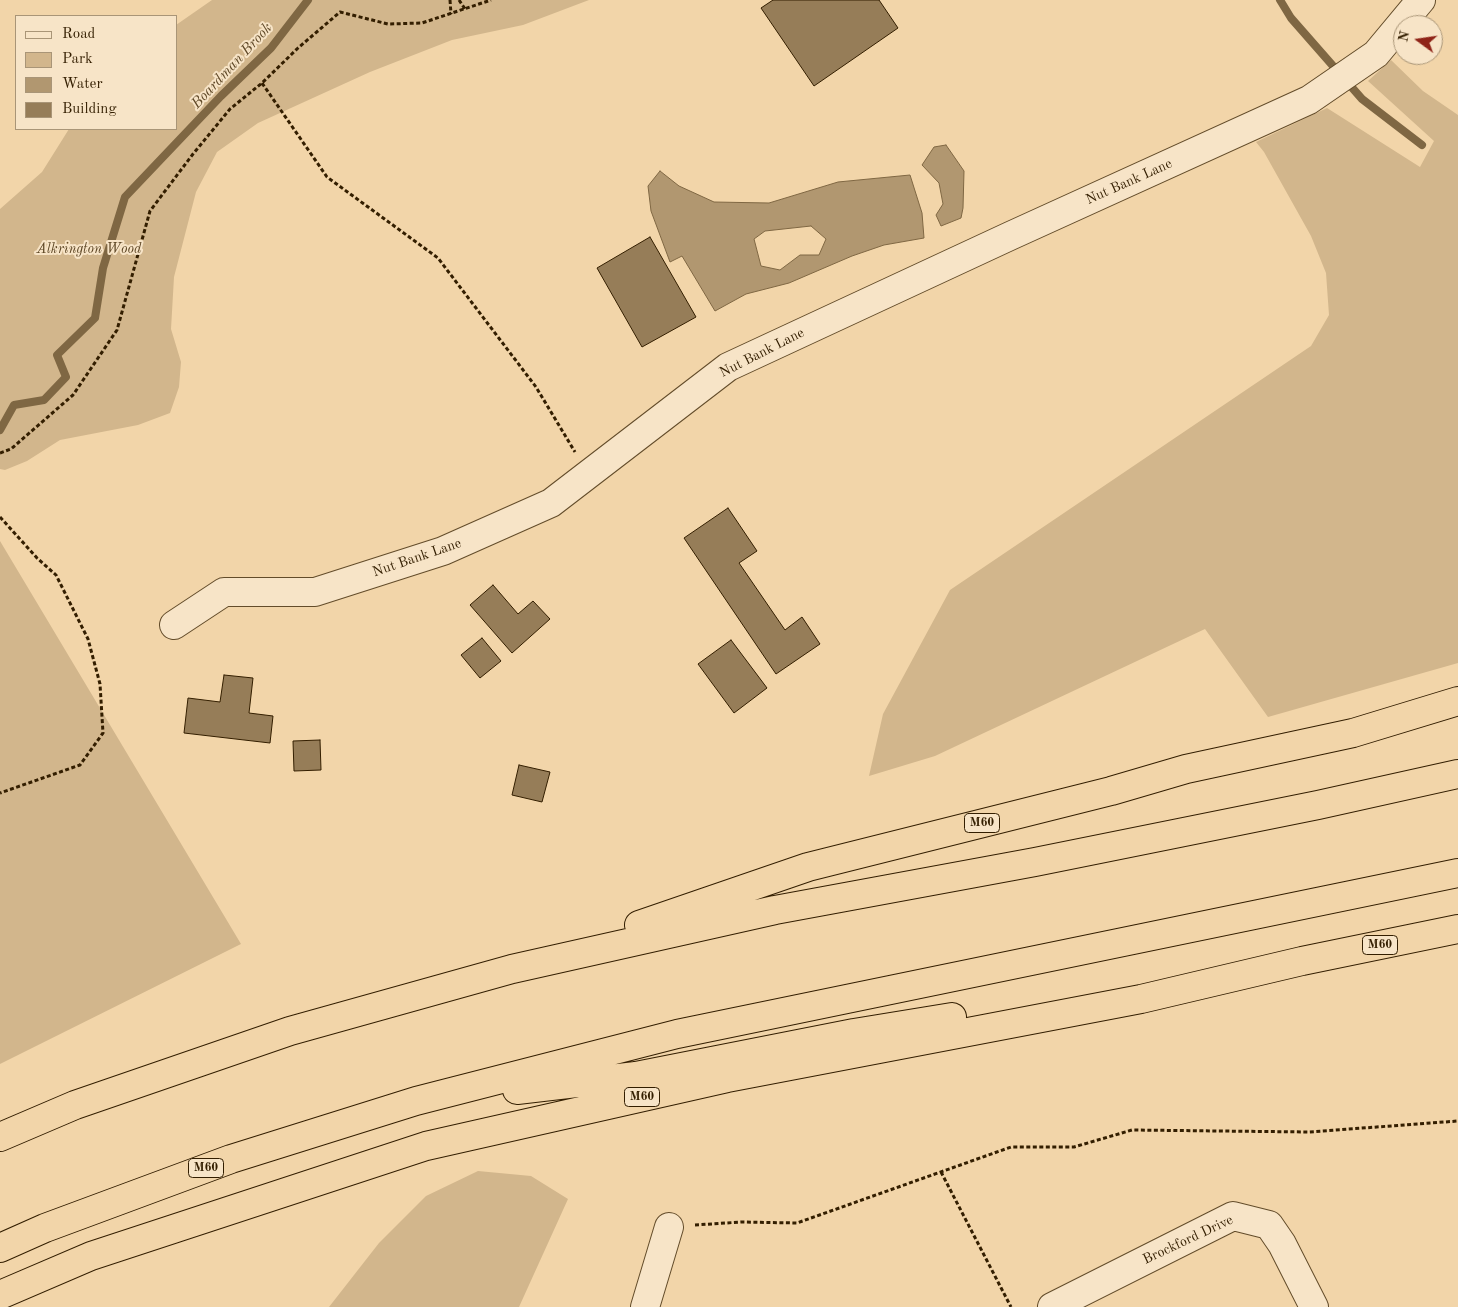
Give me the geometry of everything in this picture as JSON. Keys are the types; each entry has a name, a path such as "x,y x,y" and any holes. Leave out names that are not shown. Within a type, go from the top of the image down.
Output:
{"highway":[{"name":"M60","path":"512,969 808,867 1111,791 1186,769 1354,733 1458,701"},
{"name":"M60","path":"0,1137 75,1105 290,1031 512,969 775,910 1113,846 1318,805 1458,774"},
{"name":"M60","path":"0,1248 45,1228 231,1159 416,1101 677,1034 1458,873"},
{"name":"M60","path":"0,1295 91,1256 426,1146 727,1078 1140,999 1302,961 1458,929"},
{"name":"M60","path":"416,1101 636,1076 854,1033 1302,961"}],"street":[{"name":"Nut Bank Lane","path":"174,625 224,592 315,592 443,551 551,503 728,367 1309,100 1376,54 1421,0"},
{"name":"Brockford Drive","path":"1052,1307 1233,1216 1269,1225 1282,1244 1314,1307"},
{"path":"645,1307 669,1227"}],"path":[{"path":"450,0 451,14"},
{"path":"459,0 465,8"},
{"path":"0,453 11,449 73,395 117,330 150,211 230,109 262,83 298,48 340,12 388,24 422,23 491,0"},
{"path":"262,83 328,177 438,258 536,387 589,474"},
{"path":"0,517 36,558 56,575 88,639 100,684 104,733 80,765 0,792"},
{"path":"669,1227 741,1222 797,1223 1011,1147 1074,1146 1132,1130 1309,1132 1458,1121"},
{"path":"941,1172 1011,1307"}],"green space":[{"name":"Alkrington Wood","path":"212,0 589,0 523,25 452,40 370,72 258,123 217,152 196,192 174,277 171,329 181,362 179,387 170,413 138,425 60,440 27,461 5,470 0,469 0,209 42,172 68,130 178,130 178,24"},
{"path":"1391,60 1393,65 1396,65 1423,91 1458,115 1458,663 1268,717 1205,629 935,756 869,776 883,714 950,590 1311,346 1329,315 1326,273 1311,236 1264,152 1256,142 1327,108 1420,167 1434,141 1368,81"},
{"path":"0,541 241,944 0,1064"},
{"path":"478,1171 531,1176 568,1199 519,1307 329,1307 379,1243 426,1196"}],"water":[{"path":"946,145 964,171 963,208 961,218 941,226 936,215 943,204 939,183 922,165 934,147"},
{"path":"660,171 679,186 714,202 769,203 838,182 910,175 922,213 924,238 884,245 852,256 789,283 746,294 715,311 682,256 670,262 651,211 648,186","holes":["811,226 826,239 819,255 800,255 780,270 761,266 754,239 765,231"]}],"building":[{"path":"773,0 879,0 898,28 814,86 761,8"},
{"path":"650,237 696,317 642,347 597,268"},
{"path":"728,508 757,551 739,563 785,630 802,617 820,644 776,674 684,538"},
{"path":"493,585 518,614 533,601 550,619 512,653 470,605"},
{"path":"482,638 501,661 480,678 461,655"},
{"path":"731,640 767,688 734,713 698,664"},
{"path":"224,675 253,678 249,713 273,716 270,743 184,733 188,698 220,702"},
{"path":"320,740 321,770 294,771 293,741"},
{"path":"519,765 550,772 542,802 512,795"}],"waterway":[{"name":"Boardman Brook","path":"0,430 14,405 44,400 66,377 57,355 95,318 103,268 125,197 221,96 271,48 308,0"},
{"name":"Boardman Brook","path":"1280,0 1291,18 1362,99 1422,145"}]}
